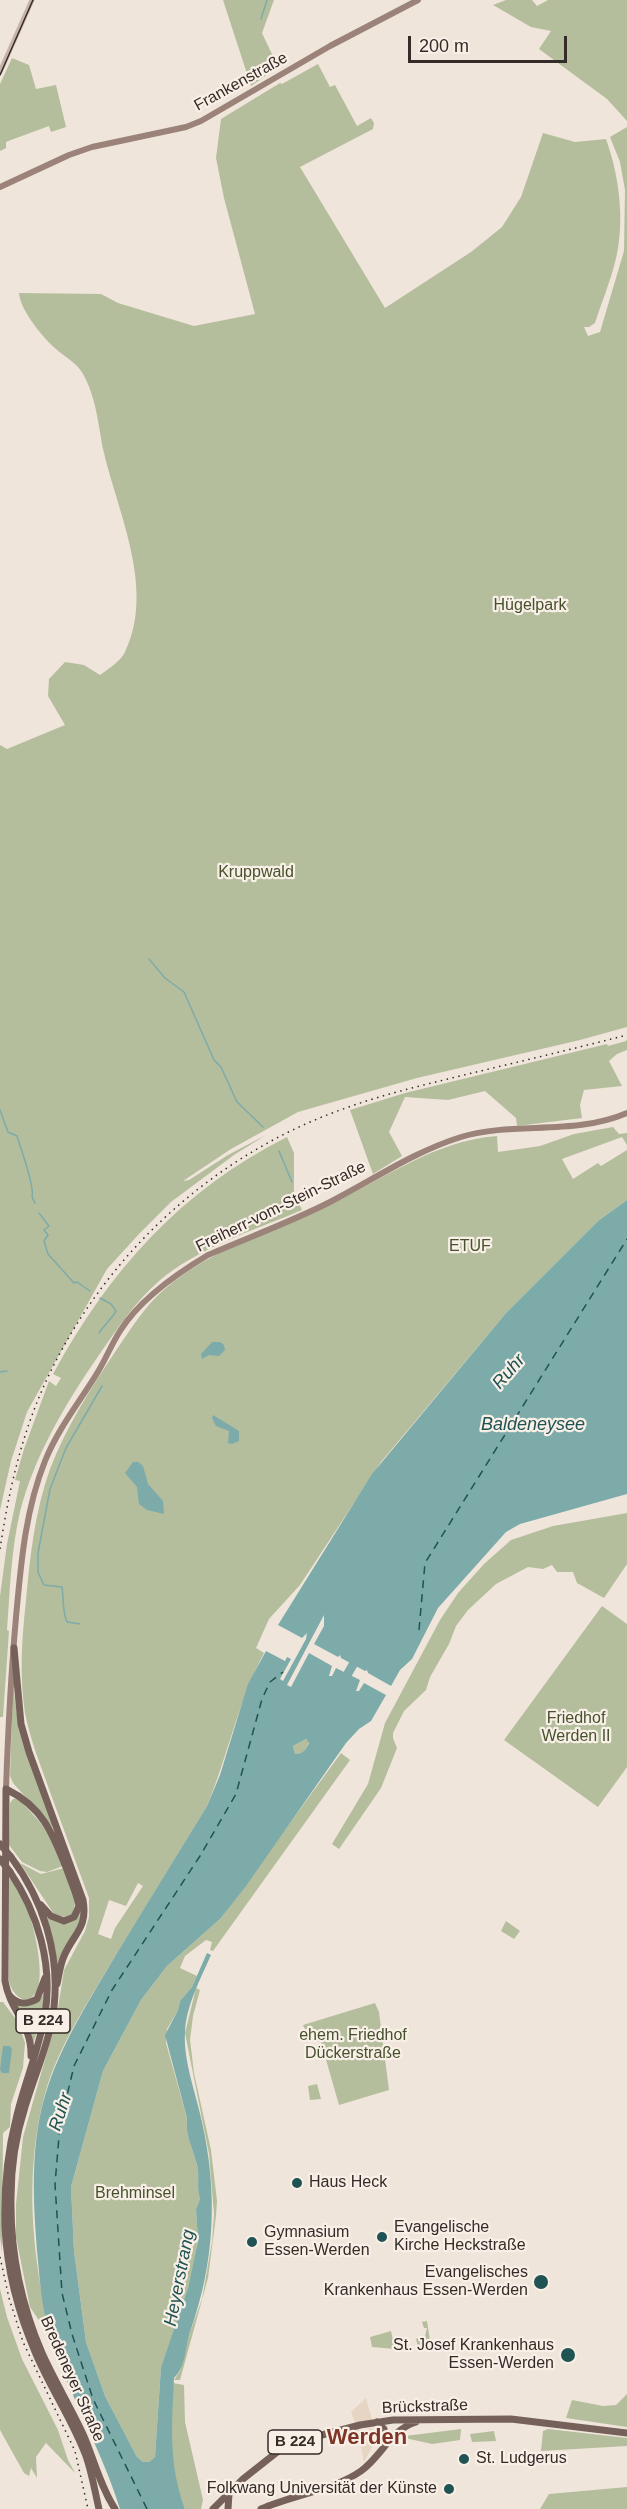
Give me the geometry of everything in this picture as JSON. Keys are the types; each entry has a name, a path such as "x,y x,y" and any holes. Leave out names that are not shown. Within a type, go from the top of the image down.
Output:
{"main road":[{"name":"Frankenstraße","path":"0,187 69,155 100,145 186,127 201,121 330,46 418,0"},
{"name":"Freiherr-vom-Stein-Straße","path":"6,1789 9,1690 24,1541 35,1490 45,1461 71,1412 96,1375 120,1332 136,1311 155,1292 208,1255 328,1203 421,1152 446,1142 484,1133 595,1123 627,1113"},
{"path":"14,1648 17,1698 24,1733 85,1911 81,1930 61,1965 55,1995"},
{"path":"31,2068 29,2032 11,2004 7,1992 4,1891 6,1789 21,1796 46,1821 53,1833 78,1900 78,1909 72,1918 63,1921 51,1916 40,1903"},
{"name":"Bredeneyer Straße","path":"0,1844 28,1879 40,1903 52,1956 55,1995 48,2035 24,2110 15,2158 11,2196 14,2256 25,2304 41,2351 82,2432 105,2490 116,2509"},
{"name":"Bredeneyer Straße","path":"0,1859 26,1897 33,1912 39,1933 48,1992 45,2016 16,2117 8,2164 5,2195 8,2257 22,2315 35,2353 86,2457 99,2509"},
{"path":"7,1992 14,2001 21,2004 37,1999 46,1972"},
{"name":"Brückstraße","path":"213,2509 228,2503 243,2479 266,2459 288,2445 377,2422 529,2420 627,2433"},
{"path":"261,2509 355,2475 369,2464 401,2429 418,2421"},
{"path":"377,2422 384,2429 387,2442"}],"street":[{"path":"0,72 32,0"}],"green space":[{"path":"223,0 274,0 262,33 278,67 251,86"},
{"path":"506,0 532,0 537,6 548,0 627,0 627,121 607,99 539,49 551,31 531,27 493,5"},
{"path":"12,58 29,65 36,89 56,85 66,127 51,132 49,126 6,142 6,148 0,151 0,84"},
{"name":"Kruppwald","path":"318,64 330,87 335,85 357,126 371,118 374,123 373,129 300,167 385,308 471,252 502,227 521,197 543,133 575,142 606,139 617,179 620,234 614,267 595,323 584,327 588,336 600,332 624,251 625,190 620,162 610,137 627,127 627,1027 417,1078 298,1112 231,1149 183,1181 189,1180 228,1155 266,1135 234,1155 171,1202 107,1269 27,1412 11,1461 0,1510 0,745 7,749 65,725 48,696 49,679 65,662 84,665 100,675 116,663 124,654 133,630 136,605 136,579 132,554 104,453 88,383 74,363 39,331 23,307 19,293 101,294 118,303 194,326 255,314 224,198 216,158 221,119 280,83"},
{"path":"627,1039 627,1050 617,1054 609,1061 622,1086 584,1090 580,1105 582,1118 517,1126 516,1118 485,1091 448,1100 405,1097 389,1132 402,1156 373,1174 350,1110 405,1093 607,1044 608,1046"},
{"name":"ETUF","path":"613,1127 619,1134 627,1133 627,1145 622,1137 562,1159 573,1179 598,1163 601,1166 627,1150 627,1200 598,1221 506,1313 381,1462 300,1585 269,1619 256,1648 264,1653 247,1690 207,1806 86,2005 53,2070 38,2123 32,2199 39,2277 47,2316 69,2387 44,2328 30,2307 16,2237 16,2204 23,2137 56,2021 64,1970 85,1931 89,1917 89,1898 33,1743 23,1699 22,1642 29,1567 37,1517 50,1469 80,1408 145,1309 167,1287 202,1262 344,1198 407,1164 450,1146 473,1139 497,1136 498,1152 540,1146 574,1134","holes":["138,1883 143,1886 115,1928 111,1939 98,1934 109,1900 126,1906"]},
{"path":"287,1137 294,1153 294,1193 302,1210 209,1249 175,1269 150,1289 134,1307 74,1392 42,1451 26,1491 15,1541 11,1571 3,1717 0,1717 0,1596 7,1544 20,1481 15,1480 49,1381 56,1386 61,1378 53,1374 75,1336 98,1301 151,1237 181,1208 214,1182 249,1158"},
{"path":"627,1513 627,1564 604,1598 577,1583 573,1572 557,1572 552,1565 543,1569 528,1567 496,1584 468,1610 456,1626 449,1644 430,1677 426,1690 404,1711 393,1733 397,1748 381,1788 339,1849 332,1844 368,1784 385,1723 440,1620 458,1593 484,1564 511,1540 553,1526"},
{"name":"Friedhof Werden II","path":"602,1606 627,1624 627,1767 598,1807 504,1740"},
{"path":"13,1686 18,1722 55,1830 13,1783 10,1776"},
{"path":"306,1739 309,1742 305,1750 295,1754 293,1746"},
{"name":"Brehminsel","path":"341,1753 350,1760 213,1951 210,1950 212,1942 206,1940 185,1956 180,1968 197,1976 192,1987 180,2001 178,2010 167,2029 166,2043 187,2118 188,2136 198,2169 200,2199 196,2209 198,2241 187,2295 161,2367 155,2457 149,2462 143,2462 137,2457 105,2396 86,2342 74,2251 71,2187 103,2071 141,2000 167,1966 220,1919"},
{"path":"18,1798 48,1831 63,1866 47,1872 40,1871 22,1862 9,1845 10,1803 13,1799"},
{"path":"20,1863 41,1874 64,1868 76,1901 72,1914 65,1917 54,1914"},
{"path":"9,1878 20,1891 25,1902 39,1956 37,1990 29,1999 17,1995 9,1981"},
{"path":"80,1902 82,1920 57,1972 45,1912 66,1923"},
{"path":"506,1921 520,1931 514,1939 501,1931"},
{"path":"196,1988 200,1990 190,2040 194,2073 211,2150 217,2201 208,2278 180,2380 174,2380 180,2371 188,2338 202,2299 212,2242 214,2214 209,2154 185,2033"},
{"path":"44,1994 41,2020 33,2044 29,2025 15,2004 38,2001"},
{"path":"0,2002 3,2002 18,2022 25,2043 23,2068 11,2104 10,2127 3,2133 2,2252 0,2236"},
{"name":"ehem. Friedhof Dückerstraße","path":"375,2003 379,2012 389,2090 339,2105 321,2042 310,2040 303,2025"},
{"path":"317,2084 321,2099 310,2100 308,2086"},
{"path":"0,2289 22,2359 58,2430 75,2473 46,2443 36,2457 37,2478 31,2468 29,2476 24,2473 0,2430"},
{"path":"427,2321 431,2347 428,2349 418,2347 416,2339 425,2336 427,2328 424,2328 422,2322"},
{"path":"391,2331 395,2349 372,2347 370,2337"},
{"path":"173,2383 184,2385 185,2422 203,2500 201,2509 185,2509 177,2488 170,2442"},
{"path":"627,2394 627,2427 566,2418 572,2400 603,2406 616,2405"},
{"path":"461,2429 460,2440 432,2444 405,2438 405,2436"},
{"path":"548,2429 627,2438 627,2446 541,2451 543,2431"},
{"path":"494,2431 496,2441 472,2442 470,2434"},
{"path":"627,2487 627,2509 540,2509 549,2494"}],"shaded area":[{"path":"366,2398 372,2420 355,2423 351,2412"},
{"path":"371,2428 377,2432 378,2436 364,2462 360,2443 353,2430 361,2429 362,2431"}],"water":[{"path":"627,1200 627,1494 520,1524 506,1532 438,1608 412,1659 400,1670 391,1686 368,1673 367,1670 341,1658 340,1655 338,1657 314,1644 324,1626 324,1615 287,1685 291,1687 309,1653 332,1666 329,1676 332,1676 336,1668 360,1680 356,1691 359,1691 364,1683 386,1695 371,1721 359,1729 346,1743 246,1886 220,1919 167,1966 141,2000 103,2071 71,2187 74,2251 86,2342 105,2396 137,2457 143,2462 149,2462 155,2457 161,2367 188,2289 198,2241 196,2209 200,2199 198,2169 188,2137 187,2118 165,2035 178,2010 180,2001 192,1987 207,1953 211,1955 191,2002 185,2032 188,2066 207,2149 212,2202 205,2280 183,2363 174,2378 172,2428 174,2460 185,2509 120,2509 55,2351 43,2303 36,2239 34,2173 38,2129 48,2086 62,2051 88,2002 207,1806 220,1775 248,1684 266,1651 285,1661 287,1657 291,1659 280,1679 283,1681 306,1639 307,1633 302,1638 278,1625 372,1474 506,1313 598,1221","holes":["306,1739 309,1743 305,1750 295,1754 293,1746"]},
{"path":"212,1342 220,1342 224,1345 225,1350 219,1356 209,1355 202,1359 201,1354"},
{"path":"213,1415 239,1431 239,1441 228,1443 229,1431 216,1426"},
{"path":"133,1462 138,1462 143,1466 148,1484 163,1501 164,1514 147,1510 139,1504 137,1487 125,1473"},
{"path":"3,2046 10,2046 12,2049 9,2073 2,2073 0,2070"}],"waterway":[{"path":"261,19 267,0"},
{"path":"149,959 165,978 184,992 214,1060 221,1067 237,1102 263,1127"},
{"path":"0,1110 8,1132 17,1136 30,1177 32,1197 35,1203"},
{"path":"279,1151 292,1182"},
{"path":"39,1213 49,1226 44,1230 48,1235 44,1241 48,1254 74,1283 77,1282 90,1291"},
{"path":"99,1333 116,1311 111,1304 100,1298"},
{"path":"0,1372 7,1371"},
{"path":"80,1624 67,1622 65,1618 62,1587 44,1585 38,1572 38,1553 50,1489 66,1448 102,1386"},
{"path":"342,1684 359,1654"}],"ferry route":[{"path":"419,1630 425,1563 627,1239"},
{"path":"147,2509 93,2399 72,2334 62,2293 55,2184 60,2125 74,2066 112,1990 200,1856 236,1794 262,1699 270,1682 283,1672"}],"tram line":[{"path":"0,75 33,0"}],"railway":[{"path":"0,1549 20,1452 40,1395 64,1346 92,1301 126,1258 163,1219 204,1184 249,1154 296,1128 346,1108 404,1090 627,1035"},
{"path":"0,2257 9,2298 23,2342 75,2451 88,2509"}],"place":[{"name":"Haus Heck","path":"297,2183"},
{"name":"Evangelische Kirche Heckstraße","path":"382,2237"},
{"name":"Gymnasium Essen-Werden","path":"252,2242"},
{"name":"Evangelisches Krankenhaus Essen-Werden","path":"541,2282"},
{"name":"St. Josef Krankenhaus Essen-Werden","path":"568,2355"},
{"name":"St. Ludgerus","path":"464,2459"},
{"name":"Folkwang Universität der Künste","path":"449,2489"}],"district":[{"name":"Werden","path":"367,2438"}],"park label":[{"name":"Hügelpark","path":"530,606"}],"water label":[{"name":"Ruhr","path":"509,1372"},
{"name":"Baldeneysee","path":"533,1425"},
{"name":"Ruhr","path":"61,2112"},
{"name":"Heyerstrang","path":"180,2278"}]}
